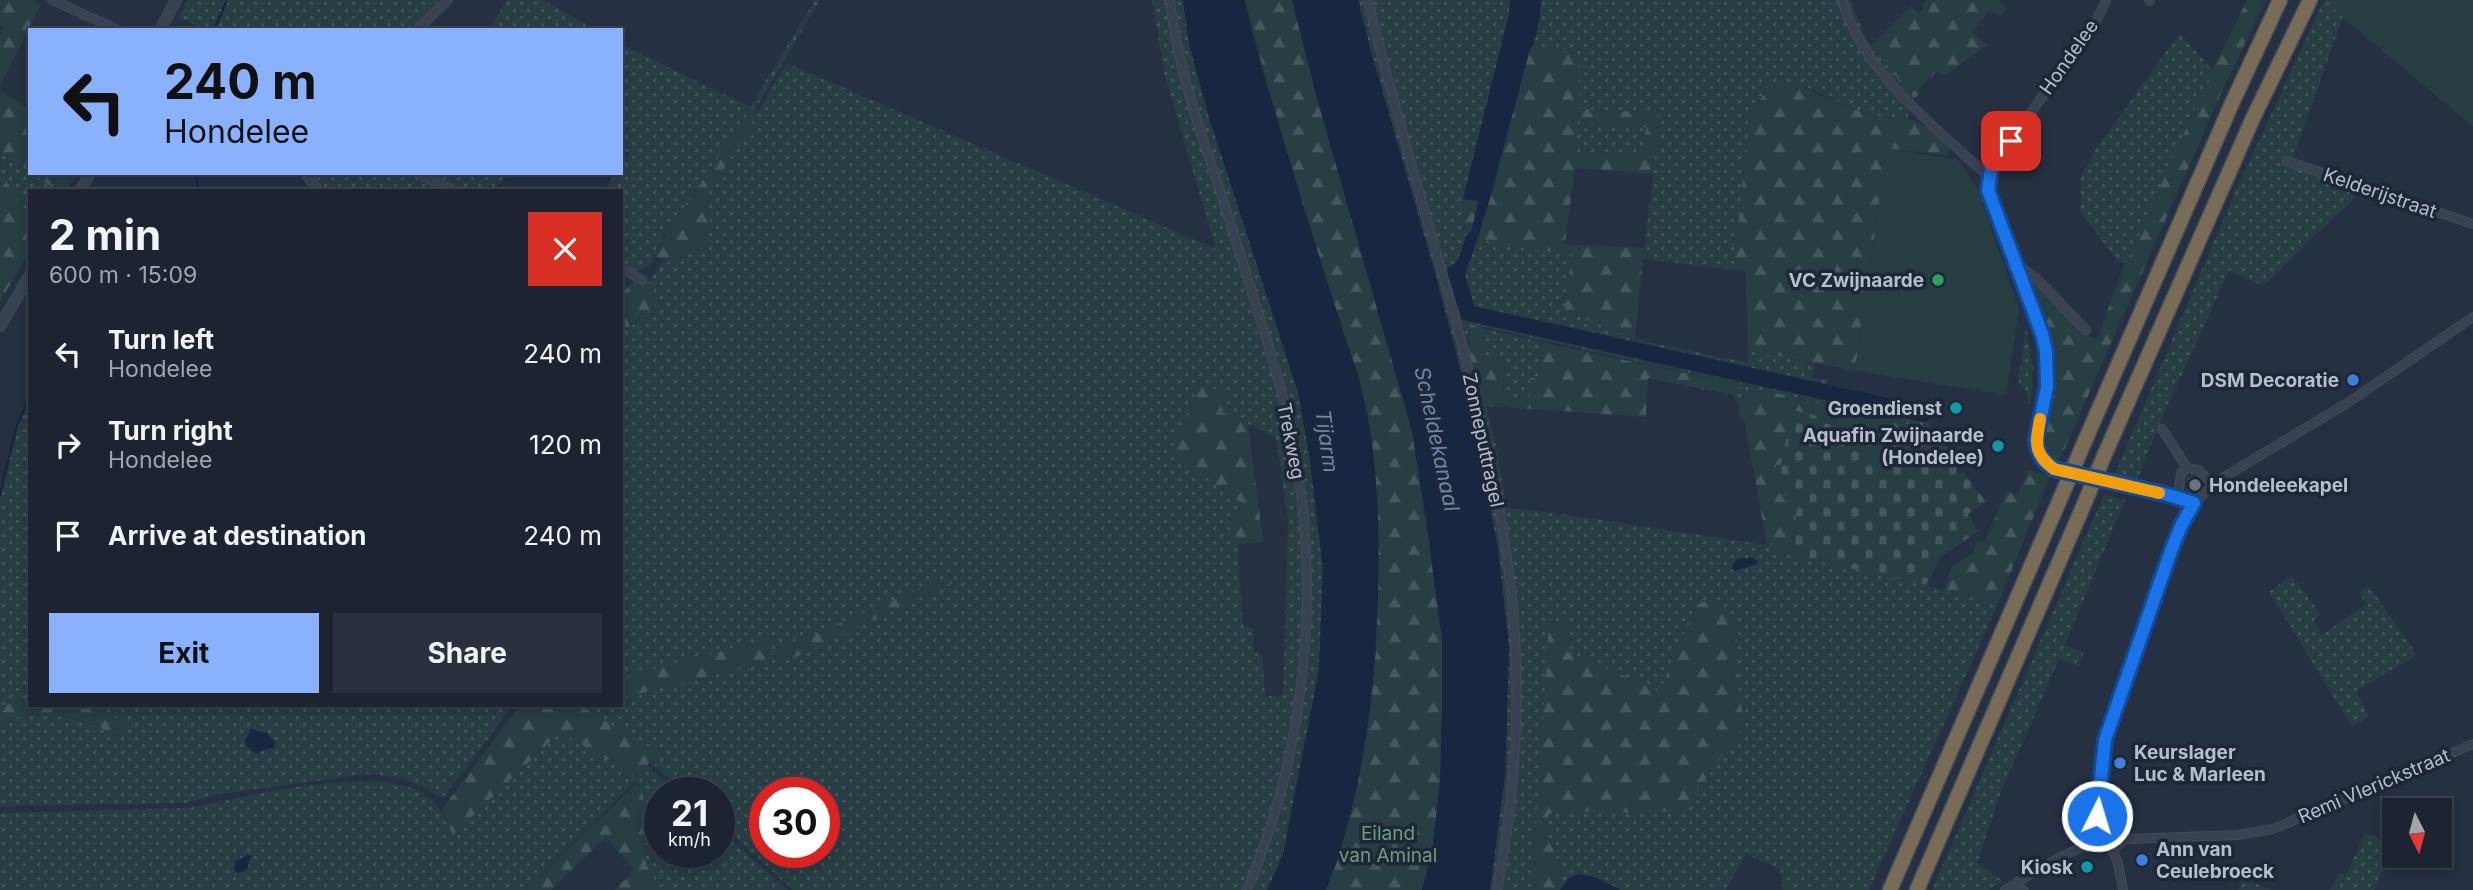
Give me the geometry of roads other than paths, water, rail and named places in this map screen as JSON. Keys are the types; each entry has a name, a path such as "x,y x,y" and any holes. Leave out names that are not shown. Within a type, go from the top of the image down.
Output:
{"highway":[{"path":"1890,890 2232,101 2280,0"},
{"path":"1917,890 2253,118 2310,0"}],"street":[{"path":"52,0 114,28"},
{"path":"161,28 176,0"},
{"path":"419,28 448,0"},
{"name":"Trekweg","path":"1170,0 1173,25 1189,91 1288,419 1295,451 1304,529 1305,629 1297,715 1278,798 1247,890"},
{"name":"Zonneputtragel","path":"1368,0 1463,350 1491,466 1506,550 1516,650 1516,712 1511,804 1497,890"},
{"path":"1842,0 1862,46 1886,78 1927,122 1989,176 1988,190 2036,317 2046,351 2047,387 2036,440 2043,460 2054,469 2074,475 2194,503"},
{"name":"Hondelee","path":"1989,176 1996,162 2096,21 2106,0"},
{"name":"Kelderijstraat","path":"2287,161 2473,224"},
{"path":"306,175 316,189"},
{"path":"421,175 451,189"},
{"path":"2015,263 2036,278 2086,330"},
{"path":"623,269 642,280"},
{"path":"0,326 28,278"},
{"path":"2094,845 2105,740 2172,548 2194,503 2214,485 2384,379 2473,317"},
{"path":"2162,429 2187,468 2198,470 2214,485"},
{"path":"2178,498 2181,473 2187,468"},
{"name":"Remi Vlerickstraat","path":"2109,852 2126,839 2238,835 2273,829 2473,744"},
{"path":"2006,889 2079,848 2102,843 2118,864 2123,890"},
{"path":"2006,889 2024,890"}],"water":[{"name":"Tijarm","path":"1183,0 1245,0 1283,140 1358,375 1370,429 1379,539 1374,670 1358,782 1339,855 1326,890 1267,890 1283,855 1319,670 1323,568 1309,453 1298,392 1209,117 1189,44"},
{"name":"Scheldekanaal","path":"1292,0 1358,0 1471,410 1498,549 1509,648 1505,775 1490,890 1422,890 1432,853 1440,782 1442,713 1442,638 1426,520 1412,431 1317,98"},
{"path":"1510,0 1541,0 1538,25 1489,202 1465,275 1456,273 1454,265 1467,234 1471,232 1479,201 1463,199 1509,15"},
{"path":"1752,558 1758,561 1757,564 1734,571 1732,568 1737,559"},
{"path":"251,729 267,733 275,743 274,748 262,750 258,754 247,747 245,741"},
{"path":"252,855 247,869 241,873 235,872 234,862"},
{"path":"1580,874 1594,877 1621,890 1560,890 1568,879"}],"waterway":[{"path":"215,28 227,0"},
{"path":"196,175 198,189"},
{"path":"1453,274 1456,273 1468,313 1924,414"},
{"path":"0,495 17,425 28,401"}],"place":[{"name":"VC Zwijnaarde","path":"1938,280"},
{"name":"DSM Decoratie","path":"2353,380"},
{"name":"Groendienst","path":"1956,408"},
{"name":"Aquafin Zwijnaarde (Hondelee)","path":"1998,446"},
{"name":"Hondeleekapel","path":"2195,485"},
{"name":"Keurslager Luc & Marleen","path":"2120,763"},
{"name":"Ann van Ceulebroeck","path":"2142,860"},
{"name":"Kiosk","path":"2087,867"}],"park label":[{"name":"Eiland van Aminal","path":"1388,844"}]}
